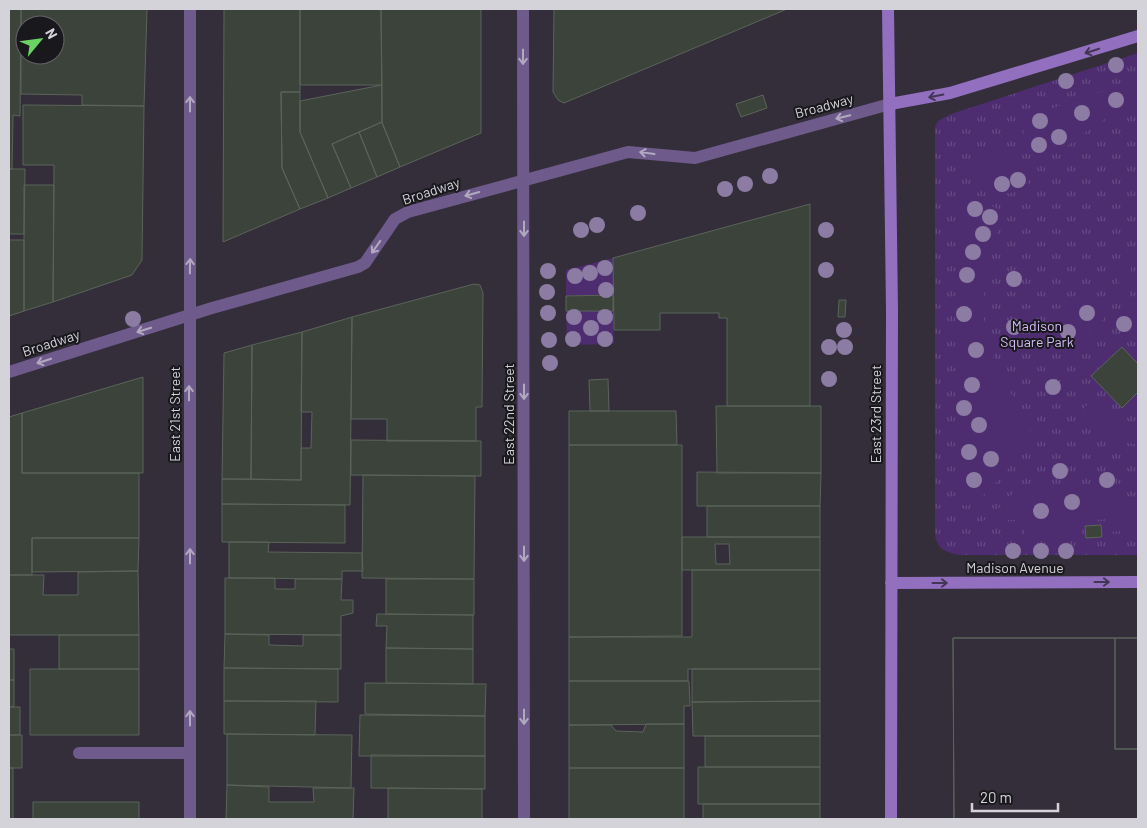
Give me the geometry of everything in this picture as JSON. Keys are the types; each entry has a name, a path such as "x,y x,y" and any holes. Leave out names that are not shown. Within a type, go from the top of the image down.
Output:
{"main road":[{"name":"East 23rd Street","path":"888,9 890,104 891,819"},
{"path":"890,104 950,93 1138,36"},
{"name":"Madison Avenue","path":"891,584 1138,582"}],"street":[{"name":"East 21st Street","path":"190,9 190,819"},
{"name":"East 22nd Street","path":"523,9 524,819"},
{"name":"Broadway","path":"9,372 190,315 358,267 365,263 395,219 408,212 628,152 695,158 890,104"},
{"path":"79,753 190,753"}],"green space":[{"name":"Madison Square Park","path":"1138,53 1138,555 959,555 950,553 940,547 935,535 935,127 938,121 951,114"},
{"path":"1138,80 1138,104 1107,118 1053,154 1040,154 1034,151 1025,140 1024,126 1032,115"},
{"path":"998,144 1019,154 1028,166 1029,177 1024,187 1014,192 1001,192 988,184 976,167 979,154 988,146"},
{"path":"979,196 1000,212 1002,220 990,249 986,267 983,310 985,331 1000,376 1027,420 1031,435 1025,449 999,479 981,498 965,506 957,501 955,490 956,219 960,206 966,199"},
{"path":"1125,256 1131,263 1130,291 1138,329 1136,336 1122,307 1120,297 1119,277"},
{"path":"613,258 613,295 566,296 566,270"},
{"path":"1086,293 1107,315 1070,353 1048,332"},
{"path":"566,311 613,311 614,344 567,345"},
{"path":"1097,400 1115,414 1113,417 1138,442 1138,445 1100,435 1082,423 1080,412 1089,403"},
{"path":"1020,486 1029,492 1085,489 1099,490 1125,497 1138,504 1138,530 1108,532 1107,519 1078,521 1079,535 1025,536 1025,520 992,520 991,536 978,534 975,530 977,526 1000,507"}],"building":[{"path":"9,9 21,9 21,15 15,15 15,65 20,65 20,116 13,115 12,169 9,169"},
{"path":"21,9 147,9 144,106 82,105 82,95 21,94 21,65 65,65 65,15 21,15"},
{"path":"224,9 300,9 300,92 281,92 282,168 300,209 223,242"},
{"path":"300,9 381,9 382,85 300,85"},
{"path":"381,9 481,9 481,133 400,167 382,123"},
{"path":"554,9 787,9 564,103 558,100 553,92"},
{"path":"382,85 382,122 332,144 351,188 328,198 300,132 300,101"},
{"path":"281,92 300,92 300,132 328,198 300,209 282,168"},
{"path":"763,95 767,108 741,117 736,104"},
{"path":"23,105 144,106 142,260 132,275 53,302 54,165 23,165"},
{"path":"382,122 400,167 377,177 359,132"},
{"path":"359,132 377,177 351,188 332,144"},
{"path":"9,169 25,169 24,234 9,234"},
{"path":"24,185 54,185 53,302 24,311"},
{"path":"810,204 810,406 727,406 727,318 719,318 719,313 660,313 660,330 614,330 613,258"},
{"path":"9,240 24,240 24,311 9,316"},
{"path":"474,284 480,285 483,293 482,407 476,407 476,441 387,441 387,419 351,419 352,317"},
{"path":"613,295 613,311 566,311 566,296"},
{"path":"839,300 846,300 845,317 838,317"},
{"path":"352,317 350,505 222,504 222,479 301,480 301,448 311,448 312,412 301,412 302,332"},
{"path":"302,332 301,480 251,479 252,345"},
{"path":"252,345 251,479 222,479 224,353"},
{"path":"1122,347 1138,364 1138,392 1122,408 1091,376"},
{"path":"143,377 143,473 22,473 22,413"},
{"path":"608,379 609,411 590,411 589,380"},
{"path":"716,406 821,406 821,473 717,473"},
{"path":"569,411 676,411 677,445 569,445"},
{"path":"22,413 22,473 139,473 139,538 32,538 32,575 9,575 9,417"},
{"path":"351,440 481,441 481,476 351,475"},
{"path":"569,445 682,445 682,636 569,637"},
{"path":"697,472 821,473 820,506 697,506"},
{"path":"363,475 475,476 474,579 362,578"},
{"path":"222,504 345,505 345,543 222,542"},
{"path":"707,506 820,506 820,537 707,537"},
{"path":"1101,525 1102,537 1086,538 1085,526"},
{"path":"682,537 820,537 820,570 682,570","holes":["715,544 729,544 730,564 716,564"]},
{"path":"32,538 139,538 138,571 32,572"},
{"path":"229,542 269,542 268,552 362,553 363,571 342,571 342,579 229,578"},
{"path":"692,570 820,570 820,669 688,669 688,681 569,681 569,637 692,637"},
{"path":"138,571 139,635 9,635 9,575 44,575 43,595 78,595 78,572"},
{"path":"225,578 275,578 275,589 295,589 295,579 342,579 341,600 353,600 353,613 341,616 341,635 225,634"},
{"path":"386,579 474,579 474,615 386,614"},
{"path":"377,614 473,615 473,649 386,648 387,626 376,626"},
{"path":"225,634 269,635 269,645 303,646 303,635 341,635 341,669 224,668"},
{"path":"59,635 139,635 139,669 59,669"},
{"path":"953,638 1115,638 1115,749 1138,749 1138,819 954,819"},
{"path":"953,638 1138,638 1138,819 954,819"},
{"path":"1115,638 1138,638 1138,749 1115,749"},
{"path":"386,648 473,649 473,684 386,683"},
{"path":"9,649 14,649 14,680 9,680"},
{"path":"224,668 338,669 338,702 224,701"},
{"path":"30,669 139,669 139,735 30,735"},
{"path":"692,669 820,669 820,701 692,702"},
{"path":"9,680 14,680 14,707 9,707"},
{"path":"569,681 689,681 690,706 684,706 684,724 569,725"},
{"path":"365,683 486,684 485,716 365,714"},
{"path":"224,701 316,701 315,735 224,734"},
{"path":"820,701 820,736 693,736 692,702"},
{"path":"9,707 20,707 20,735 9,735"},
{"path":"360,715 485,716 485,756 359,756"},
{"path":"646,724 684,724 684,768 569,768 569,725 611,725 616,731 643,732"},
{"path":"227,734 352,735 351,788 227,785"},
{"path":"9,735 22,735 22,768 9,768"},
{"path":"705,736 820,736 820,767 705,767"},
{"path":"371,755 485,756 485,789 371,788"},
{"path":"698,767 820,767 820,804 698,804"},
{"path":"9,768 13,768 13,819 9,819"},
{"path":"569,768 684,768 684,819 569,819"},
{"path":"227,785 269,787 269,802 314,802 313,788 354,788 353,819 226,819"},
{"path":"388,788 482,789 482,819 388,819"},
{"path":"33,802 139,802 139,819 33,819"},
{"path":"703,804 820,804 820,819 703,819"}]}
